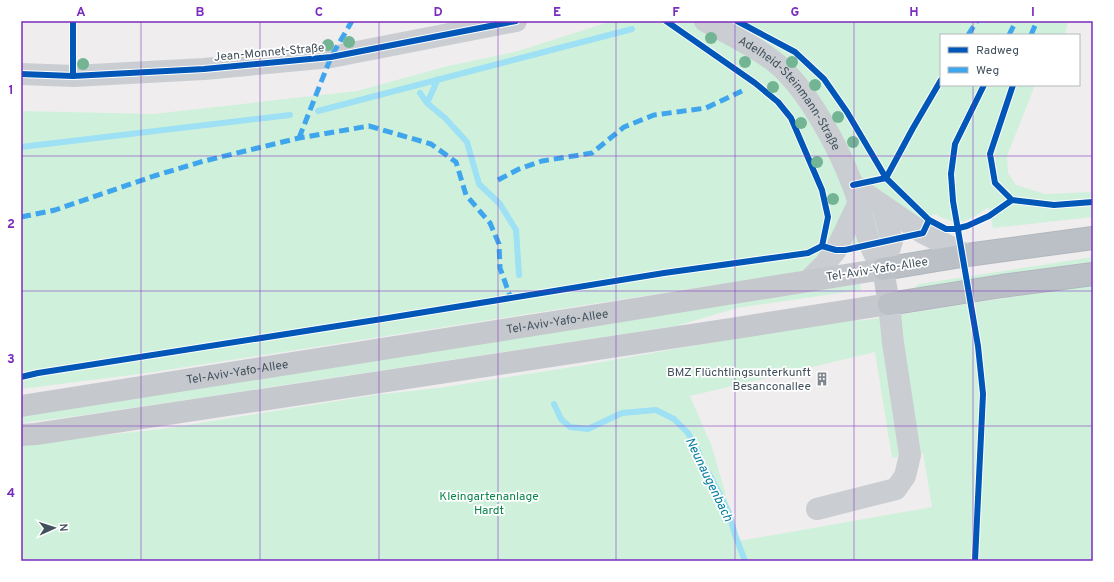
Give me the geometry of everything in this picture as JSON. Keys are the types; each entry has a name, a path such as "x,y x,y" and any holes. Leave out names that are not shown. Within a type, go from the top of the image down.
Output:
{"highway":[{"name":"Tel-Aviv-Yafo-Allee","path":"883,268 1093,238"},
{"path":"889,304 1002,286 1093,274"}],"main road":[{"name":"Tel-Aviv-Yafo-Allee","path":"21,406 579,318 883,268"},
{"path":"21,435 547,357 889,304 883,268"}],"street":[{"name":"Jean-Monnet-Straße","path":"21,74 74,76 204,69 331,58 516,21"},
{"name":"Adelheid-Steinmann-Straße","path":"705,21 762,54 776,64 796,84 830,135 856,194 870,245 883,268"},
{"path":"809,280 836,250 856,194 882,205 923,233 968,255"},
{"path":"882,205 892,241 883,268"},
{"path":"817,509 896,489 905,476 910,455 893,343 889,304"}],"green space":[{"path":"612,21 1068,21 1065,34 940,34 940,86 1035,86 1007,156 1008,173 1016,185 1045,194 1093,192 1093,217 993,228 989,207 969,219 957,222 935,214 798,272 147,373 21,389 21,111 153,114 357,91 448,66 515,52"},
{"path":"1093,257 1093,264 915,290 914,288 919,284"},
{"path":"860,284 861,290 737,308 676,326 84,415 21,423 21,411"},
{"name":"Kleingartenanlage Hardt","path":"1093,284 1093,561 21,561 21,444 162,429 375,395 438,388 585,365 827,322 866,320","holes":["875,352 892,458 923,453 932,507 739,541 712,447 690,396"]}],"waterway":[{"path":"318,111 632,29"},
{"path":"427,103 438,79"},
{"name":"Neunaugenbach","path":"420,93 427,103 445,118 467,142 479,184 500,204 516,230 519,275"},
{"path":"21,147 290,115"},
{"name":"Neunaugenbach","path":"554,404 561,419 570,427 588,429 622,413 656,410 674,419 688,433 698,451 702,464 712,479 729,513 735,535 745,561"}],"marked path":[{"path":"299,138 331,57 352,21"},
{"path":"969,34 977,21"},
{"path":"1010,34 1016,21"},
{"path":"1031,34 1037,21"},
{"path":"498,180 519,169 542,161 592,153 624,127 654,115 706,108 742,91"},
{"path":"21,217 55,210 154,176 204,161 299,138 369,126 431,144 456,162 466,195 490,223 499,244 500,268 511,299"}],"cycle path":[{"path":"73,21 73,76"},
{"path":"21,74 73,76 204,69 331,57 516,21"},
{"path":"666,21 755,83 778,102 791,118 822,190 828,217 822,246"},
{"path":"737,21 795,52 824,79 847,112 886,178 929,220 946,229 955,229 967,226 989,216 1012,200 1054,205 1093,202"},
{"path":"853,185 886,178 940,82"},
{"path":"975,561 983,394 978,346 953,201 951,174 955,144 984,86"},
{"path":"1012,200 995,183 990,154 1013,86"},
{"path":"21,377 38,373 664,273 808,253 822,246 836,250 845,250 923,233 929,220"}],"place":[{"name":"BMZ Flüchtlingsunterkunft Besanconallee","path":"822,379"}]}
